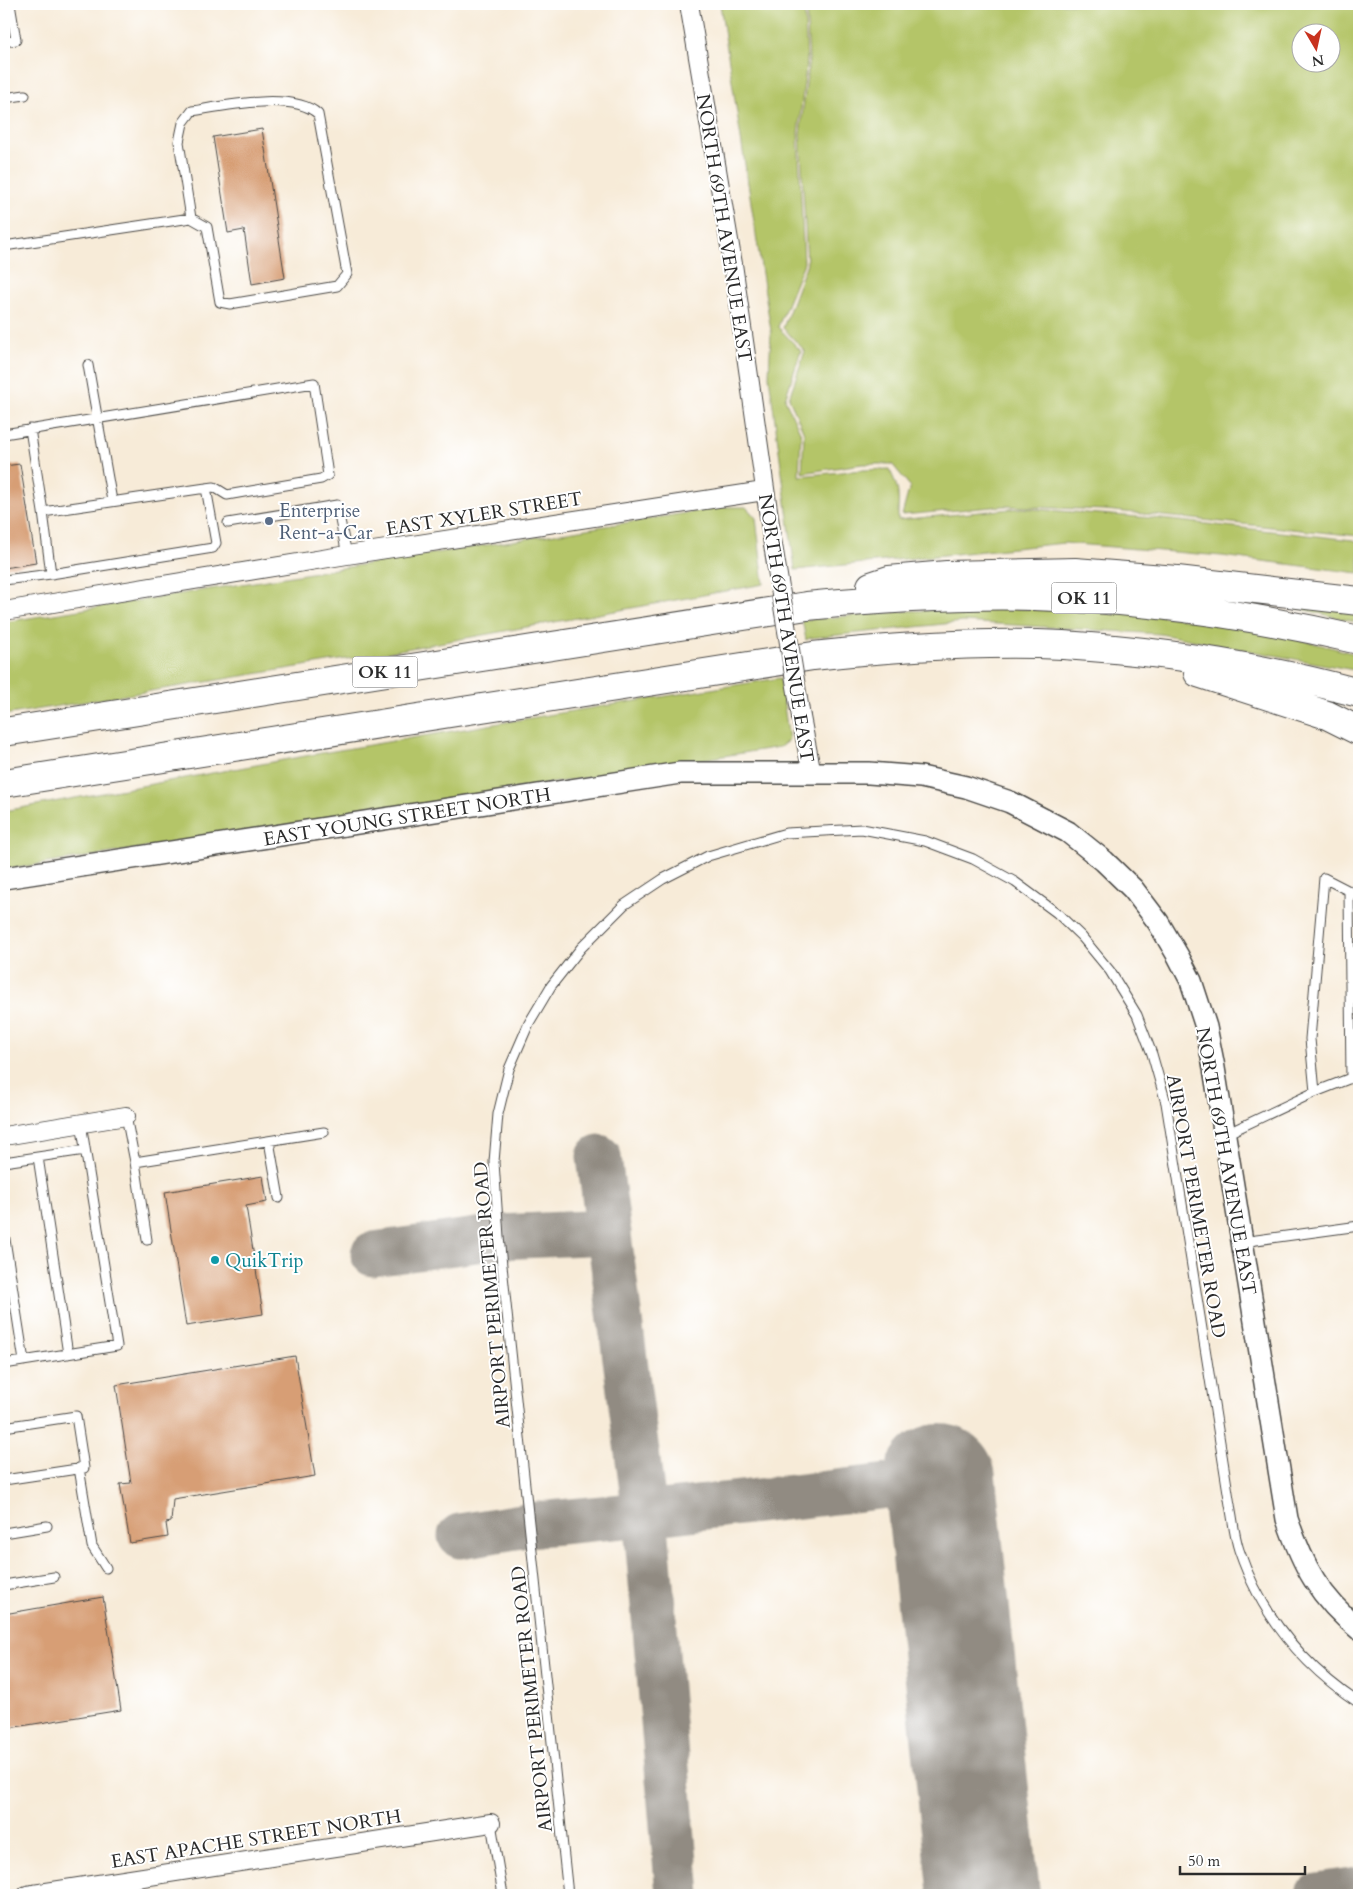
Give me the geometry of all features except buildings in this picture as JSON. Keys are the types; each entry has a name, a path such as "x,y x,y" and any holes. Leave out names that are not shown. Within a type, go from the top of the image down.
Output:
{"highway":[{"path":"807,606 889,580 947,575 1075,572 1177,580 1359,601"},
{"name":"OK 11","path":"4,732 807,606 893,598 1032,596 1147,603 1243,616 1311,628 1359,640"},
{"path":"4,783 813,656 856,651 980,645 1062,645 1122,650 1226,663 1359,692"},
{"path":"1122,650 1289,702 1327,715 1359,731"},
{"path":"4,801 196,753"}],"street":[{"name":"NORTH 69TH AVENUE EAST","path":"689,4 732,264 764,491 812,774 869,773 922,777 966,787 1010,802 1068,832 1104,861 1134,889 1158,922 1191,981 1206,1027 1287,1519 1295,1543 1313,1578 1340,1614 1359,1629"},
{"name":"EAST XYLER STREET","path":"4,611 347,555 764,491"},
{"name":"EAST YOUNG STREET NORTH","path":"4,878 680,773 812,774"},
{"path":"4,1136 126,1116"},
{"name":"EAST APACHE STREET NORTH","path":"27,1895 491,1823"}],"lane":[{"path":"4,42 16,40 10,4"},
{"path":"4,98 25,95"},
{"path":"4,246 191,218 207,226 220,302 230,304 337,286 347,274 318,114 310,107 258,101 192,111 182,123 179,142 191,218"},
{"path":"88,365 112,501"},
{"path":"4,434 314,383 328,475 321,478 227,495 214,487 43,512"},
{"path":"30,429 51,574"},
{"path":"4,580 213,548 216,544 206,488"},
{"path":"228,523 337,505 347,555"},
{"name":"AIRPORT PERIMETER ROAD","path":"568,1895 499,1237 494,1162 498,1114 509,1069 529,1023 542,1000 581,948 624,905 663,879 708,856 786,833 862,829 925,841 973,860 1015,882 1057,913 1082,937 1110,971 1137,1015 1152,1054 1166,1104 1228,1495 1239,1549 1258,1595 1295,1649 1313,1668 1359,1703"},
{"path":"1315,1092 1310,1039 1324,878 1359,896"},
{"path":"1224,1135 1315,1092 1355,1077 1349,891"},
{"path":"126,1116 147,1240"},
{"path":"4,1364 117,1346 81,1123"},
{"path":"135,1162 324,1132"},
{"path":"269,1141 279,1198"},
{"path":"4,1162 85,1150"},
{"path":"38,1157 68,1354"},
{"path":"1242,1242 1359,1226"},
{"path":"4,1233 24,1361"},
{"path":"4,1427 76,1416 84,1468 4,1480"},
{"path":"79,1468 92,1546 106,1568"},
{"path":"4,1533 47,1526"},
{"path":"4,1585 54,1577"},
{"path":"491,1823 503,1895"}],"green space":[{"path":"720,4 804,4 807,59 798,133 804,263 778,327 801,351 785,399 801,434 799,476 889,469 897,488 898,520 1021,508 1152,518 1353,540 1359,542 1359,573 1222,556 1064,543 795,570 769,376 771,331"},
{"path":"806,4 1359,4 1359,536 1105,510 1004,506 902,515 910,486 892,464 862,464 802,473 804,433 789,398 805,351 783,328 807,263 800,134 809,59"},
{"path":"724,507 746,507 756,518 764,584 389,652 4,715 4,622"},
{"path":"1289,606 1359,609 1359,623"},
{"path":"997,608 1117,611 1248,629 1359,655 1359,671 1160,634 963,622 810,638 806,640 802,620 907,611"},
{"path":"780,678 789,740 780,747 4,870 4,811 322,753"}],"taxiway":[{"path":"599,1157 645,1514 678,1895"},
{"path":"373,1254 499,1237 609,1232"},
{"path":"460,1536 528,1525 645,1514 940,1480"},
{"path":"1319,1895 1359,1889"}],"runway":[{"path":"940,1480 984,1895"}],"place":[{"name":"Enterprise Rent-a-Car","path":"269,521"},
{"name":"QuikTrip","path":"215,1260"}]}
